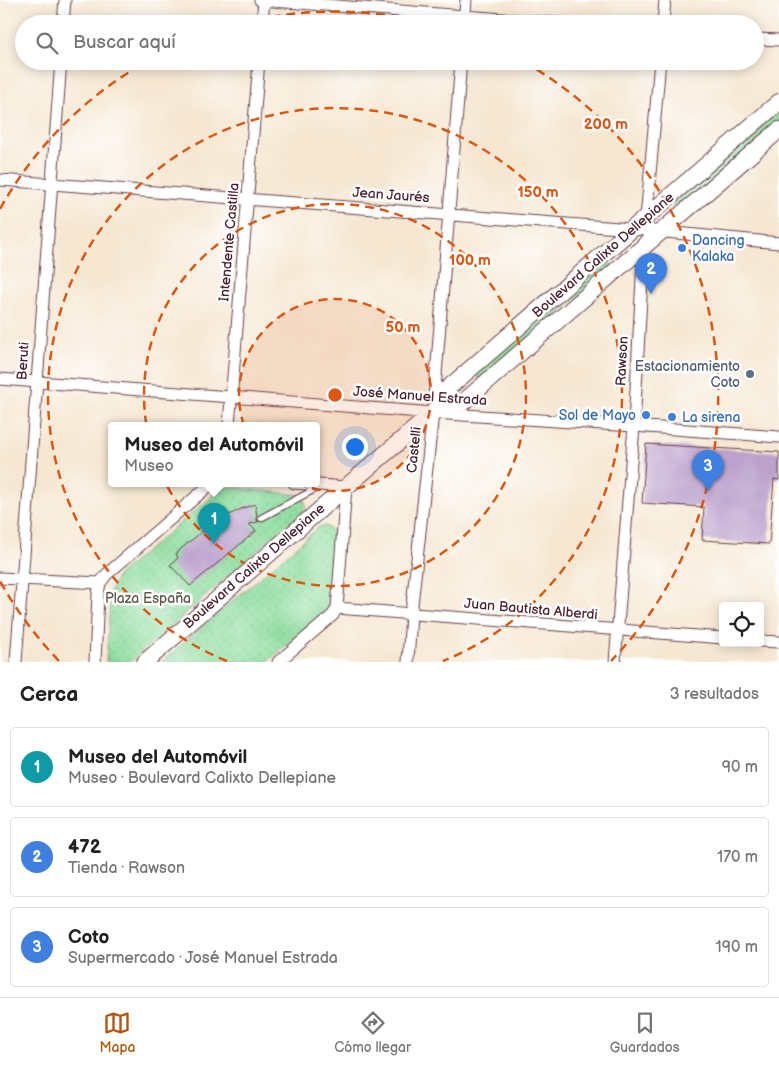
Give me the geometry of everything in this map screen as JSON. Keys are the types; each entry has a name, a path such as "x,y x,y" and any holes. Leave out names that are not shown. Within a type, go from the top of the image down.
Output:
{"main road":[{"name":"Boulevard Calixto Dellepiane","path":"433,413 461,404 644,246 646,227 779,102"},
{"name":"Boulevard Calixto Dellepiane","path":"144,662 433,413 447,389 646,227 779,130"}],"street":[{"path":"64,15 65,0"},
{"path":"260,0 414,15"},
{"path":"263,15 264,0"},
{"path":"464,15 466,0"},
{"path":"664,15 665,0"},
{"path":"764,39 779,40"},
{"name":"Beruti","path":"16,662 60,70"},
{"name":"Intendente Castilla","path":"229,422 258,70"},
{"name":"Castelli","path":"408,662 433,413 460,70"},
{"path":"646,227 659,70"},
{"name":"Jean Jaurés","path":"0,180 449,215 646,227 779,243"},
{"name":"Rawson","path":"614,662 634,426 644,246"},
{"name":"José Manuel Estrada","path":"0,379 779,438"},
{"path":"278,662 333,615 337,608 346,487 320,485"},
{"path":"95,662 100,583 107,574 207,487"},
{"path":"0,578 100,583"},
{"name":"Juan Bautista Alberdi","path":"337,608 719,638"},
{"path":"764,641 779,642"}],"lane":[{"path":"261,518 319,487"}],"green space":[{"path":"779,111 779,123 678,211 671,204"},
{"path":"606,260 613,267 481,381 475,373"},
{"name":"Plaza España","path":"229,487 301,495 306,506 304,510 130,662 106,662 111,589 117,576 222,488"},
{"name":"Plaza España","path":"325,526 333,533 327,607 322,614 267,662 161,662 319,527"}],"building":[{"path":"646,444 779,452 779,480 774,479 769,544 702,540 704,507 642,503"},
{"path":"255,504 258,522 249,524 256,531 190,586 170,565 178,558 176,553 219,520"}],"place":[{"name":"Dancing Kalaka","path":"682,248"},
{"name":"472","path":"651,294"},
{"name":"Estacionamiento Coto","path":"750,374"},
{"name":"Sol de Mayo","path":"646,415"},
{"name":"La sirena","path":"672,417"},
{"name":"Coto","path":"708,491"},
{"name":"Museo del Automóvil","path":"214,544"}]}
